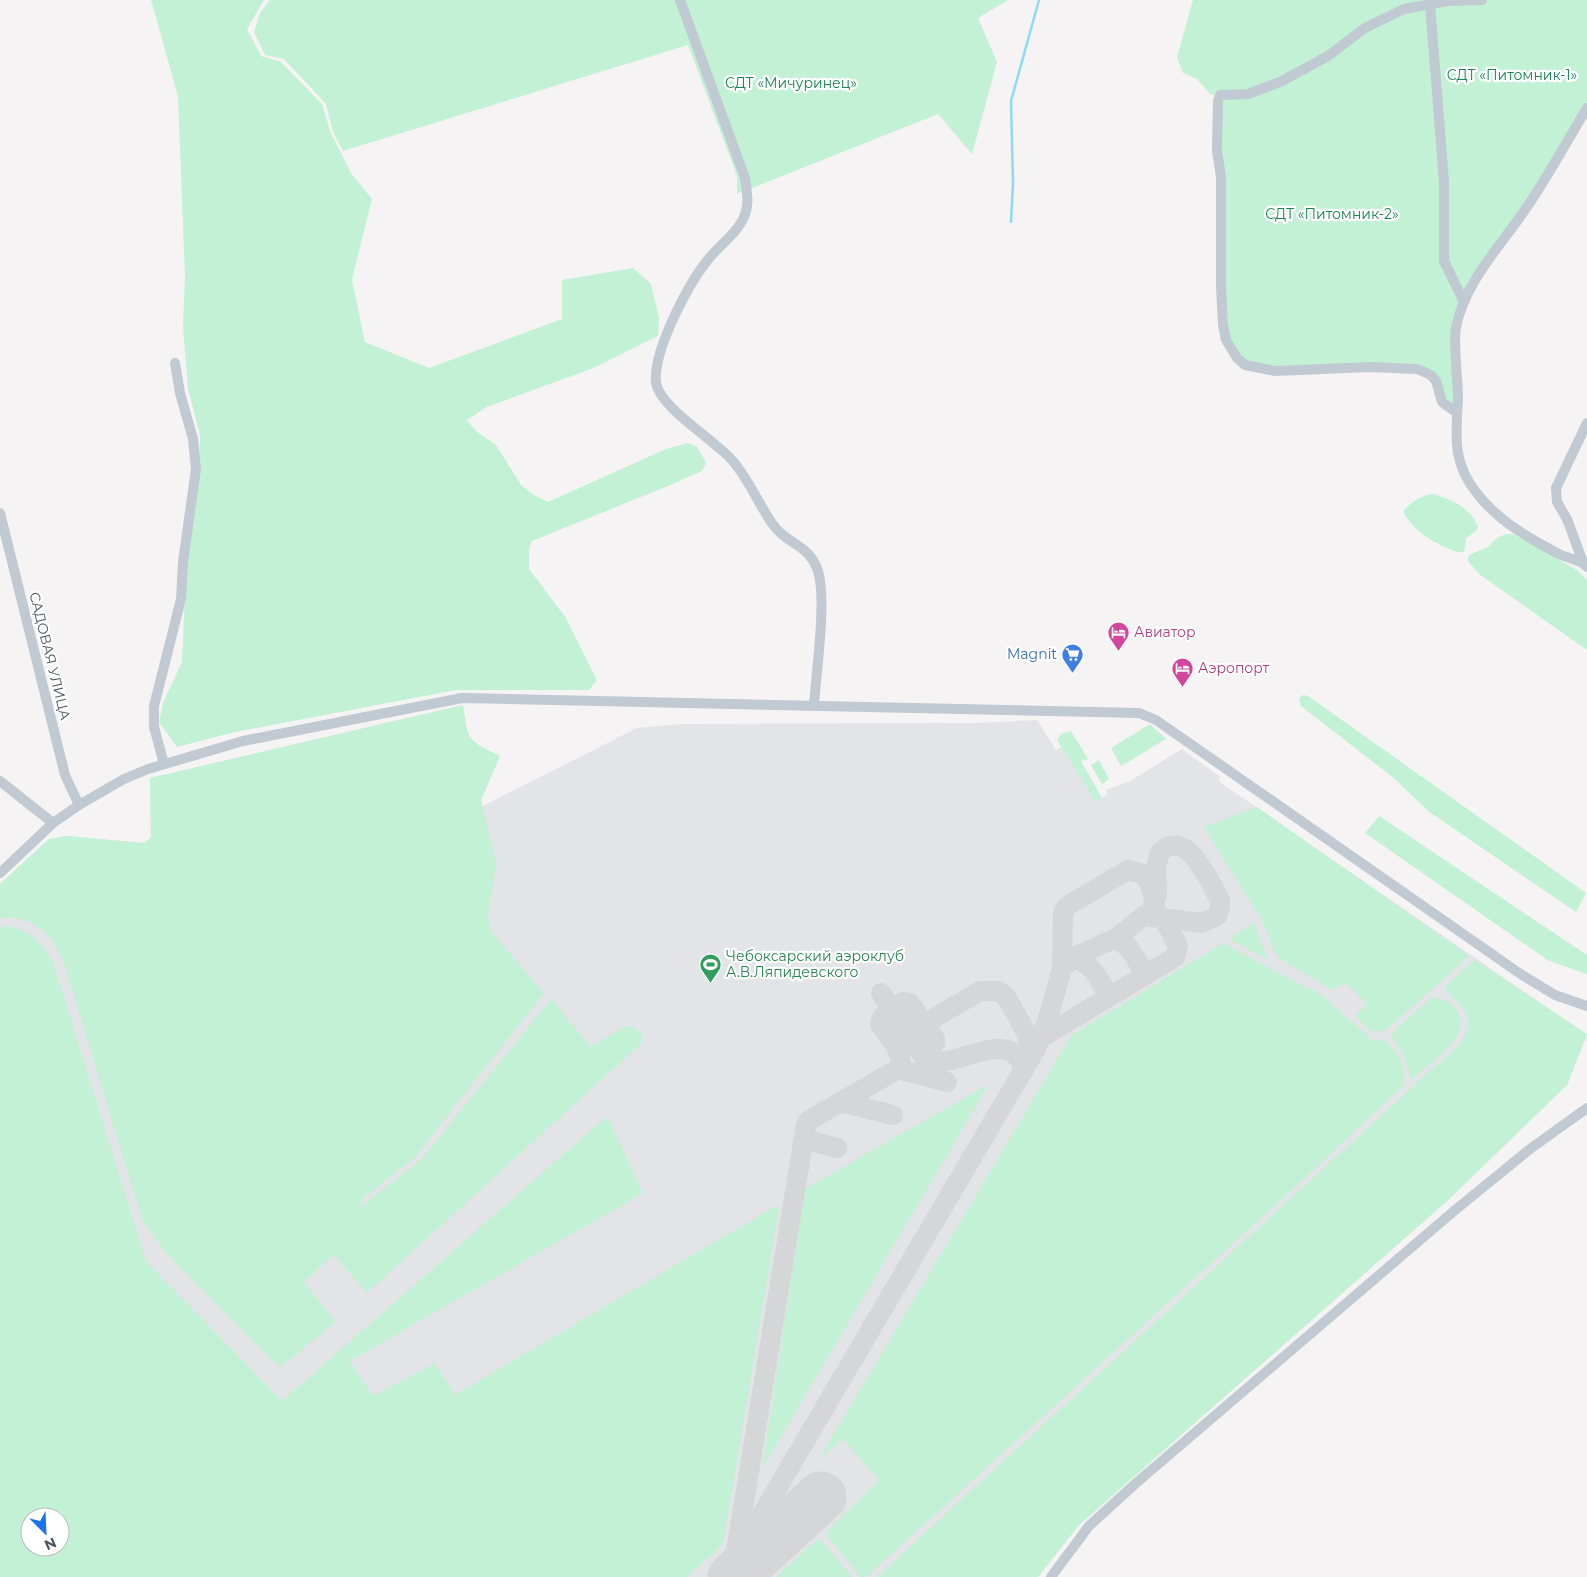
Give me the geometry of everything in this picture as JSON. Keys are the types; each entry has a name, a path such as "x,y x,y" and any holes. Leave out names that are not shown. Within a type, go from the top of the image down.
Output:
{"street":[{"path":"680,0 745,178 747,203 743,220 731,236 711,256 691,283 671,322 657,368 656,383 668,404 736,465 774,527 783,536 800,545 812,557 818,571 822,590 814,706"},
{"path":"1457,413 1442,402 1436,381 1431,375 1417,369 1370,367 1275,371 1245,365 1237,358 1226,340 1223,325 1221,178 1217,151 1220,95 1259,92 1266,86 1282,81 1328,56 1366,28 1404,9 1430,4 1482,0"},
{"path":"1430,4 1444,182 1444,261 1463,300 1465,300"},
{"path":"1585,564 1559,555 1521,533 1478,495 1459,463 1456,437 1456,329 1465,300 1486,262 1521,216 1587,108"},
{"path":"164,764 154,727 154,706 181,599 183,562 196,469 193,439 180,393 175,362"},
{"path":"1585,564 1567,519 1557,502 1556,488 1587,423"},
{"name":"САДОВАЯ УЛИЦА","path":"0,513 65,775 78,805"},
{"path":"0,873 53,823 78,805 124,779 164,764 243,741 462,698 1146,714 1522,975 1555,995 1587,1006"},
{"path":"0,781 53,823"},
{"path":"1051,1577 1089,1526 1142,1477 1462,1204 1530,1149 1587,1108"}],"shaded area":[{"path":"463,705 467,735 475,744 500,756 481,800 483,806 637,728 680,724 979,723 1037,720 1056,750 1062,747 1095,801 1108,794 1106,790 1130,781 1182,749 1220,777 1219,780 1224,785 1587,1035 1567,1085 1447,1201 1079,1525 1038,1577 0,1577 0,884 49,839 67,836 144,843 151,837 150,778"}],"green space":[{"path":"151,0 264,0 247,29 261,56 281,62 322,104 330,131 351,173 372,199 352,280 365,342 429,368 562,319 562,280 633,268 651,284 659,318 658,336 596,367 487,407 467,420 476,431 496,445 521,485 534,495 548,502 666,449 688,443 697,447 706,463 702,471 532,541 529,549 529,569 566,618 597,680 589,690 456,690 235,732 177,747 159,722 163,703 182,662 186,572 198,489 200,435 188,389 183,326 185,277 178,96"},
{"name":"СДТ «Мичуринец»","path":"270,0 1008,0 978,18 997,62 972,154 938,114 737,194 737,176 688,45 343,151 333,132 326,104 284,59 265,55 254,32 260,13"},
{"name":"СДТ «Питомник-2»","path":"1193,0 1587,0 1587,105 1519,216 1484,261 1464,299 1445,261 1445,181 1432,8 1428,8 1442,183 1443,261 1462,303 1454,328 1455,408 1447,404 1443,399 1432,377 1418,367 1275,368 1246,364 1239,358 1230,342 1222,298 1220,94 1211,95 1197,79 1183,73 1177,57"},
{"path":"1432,494 1446,498 1459,505 1471,514 1475,520 1478,527 1475,532 1466,538 1464,552 1448,549 1428,538 1411,524 1406,516 1404,510 1410,504"},
{"path":"1506,534 1513,534 1577,570 1587,580 1587,650 1479,574 1468,561 1469,555 1488,547 1497,538"},
{"path":"1303,695 1308,696 1586,893 1576,912 1428,811 1395,779 1301,706 1299,698"},
{"path":"463,705 466,726 471,738 481,746 500,756 481,800 496,863 488,918 493,934 544,993 415,1157 362,1199 360,1207 421,1160 551,999 590,1046 624,1027 633,1026 641,1034 643,1042 367,1293 334,1255 303,1282 336,1321 281,1367 164,1251 142,1219 63,960 53,940 41,929 27,921 13,917 0,919 0,884 49,839 67,836 144,843 151,837 150,778"},
{"path":"1150,724 1166,739 1121,766 1111,748"},
{"path":"1071,731 1088,759 1081,761 1102,798 1095,801 1057,740 1061,734"},
{"path":"1099,760 1109,779 1102,784 1091,765"},
{"path":"1257,807 1469,956 1385,1031 1371,1031 1355,1016 1367,1004 1346,983 1332,990 1281,959 1275,952 1261,919 1204,827"},
{"path":"1379,816 1587,955 1587,974 1549,961 1365,833"},
{"path":"1254,923 1268,960 1229,939"},
{"path":"5,926 28,933 39,942 53,962 146,1261 282,1401 605,1118 608,1118 643,1193 350,1361 373,1396 435,1363 455,1395 776,1206 779,1209 723,1544 687,1577 0,1577 0,928"},
{"path":"1223,943 1323,996 1373,1041 1384,1040 1401,1060 1404,1073 1403,1086 1295,1187 866,1577 861,1577 825,1533 879,1480 843,1439 819,1459 1071,1036"},
{"path":"1475,960 1587,1034 1567,1085 1447,1201 1079,1525 1038,1577 877,1577 1462,1042 1467,1030 1467,1015 1445,986"},
{"path":"1433,998 1441,999 1456,1009 1461,1021 1459,1031 1446,1049 1411,1080 1404,1056 1390,1035"},
{"path":"989,1084 762,1469 805,1189"},
{"path":"819,1538 852,1577 776,1577"}],"waterway":[{"path":"1011,222 1013,183 1011,101 1039,0"}],"taxiway":[{"path":"1144,916 1202,923 1217,916 1220,908 1220,900 1203,870 1188,851 1179,846 1170,846 1160,852 1156,867 1157,895"},
{"path":"729,1577 765,1509 1037,1047 1048,1019 1062,968 1074,957 1116,938 1155,907 1152,889 1144,874 1128,870 1067,906 1063,913 1062,968"},
{"path":"1041,1038 1175,957 1178,946 1165,921 1160,917"},
{"path":"1116,938 1129,948 1145,974"},
{"path":"1069,960 1083,962 1089,966 1109,997"},
{"path":"1023,1071 1016,1055 1004,1049 989,1050 940,1062 928,1059 919,1049 917,1042 919,1033 924,1024 980,991 999,991 1007,998 1028,1036 1028,1061"},
{"path":"736,1551 806,1125 808,1121 898,1069 900,1064 898,1052 880,1024 883,1017 889,1011 892,1009 903,1002 910,1003 935,1039 935,1043 927,1048 918,1048 881,993"},
{"path":"898,1069 947,1082"},
{"path":"841,1102 893,1115"},
{"path":"803,1143 811,1141 837,1148"}],"runway":[{"path":"733,1577 821,1497"}],"place":[{"name":"Авиатор","path":"1118,651"},
{"name":"Magnit","path":"1073,673"},
{"name":"Аэропорт","path":"1182,687"},
{"name":"Чебоксарский аэроклуб А.В.Ляпидевского","path":"710,983"}],"park label":[{"name":"СДТ «Питомник-1»","path":"1512,75"}]}
